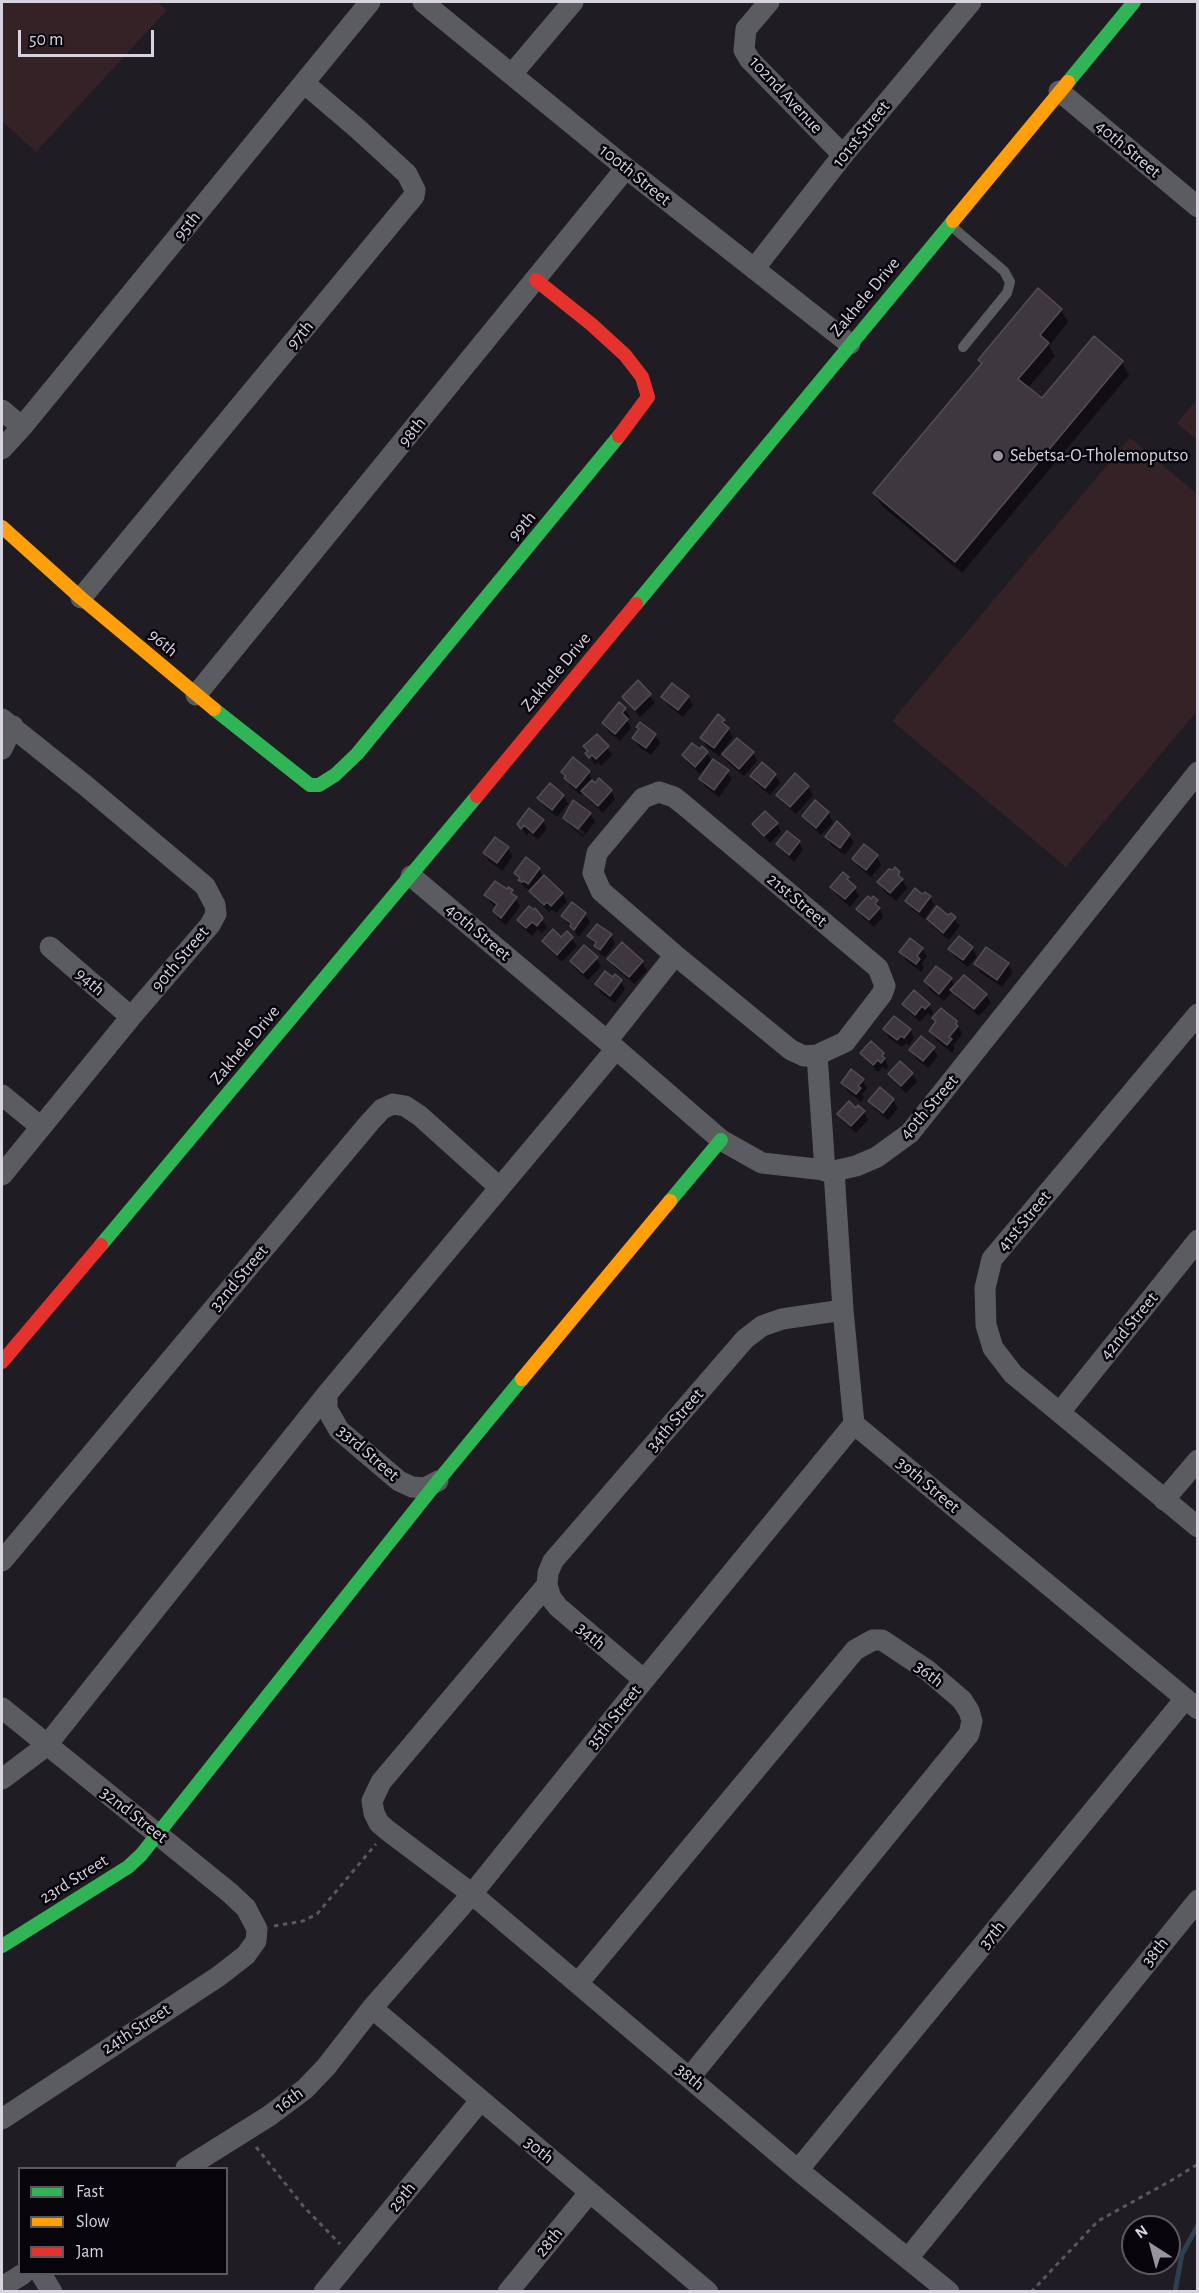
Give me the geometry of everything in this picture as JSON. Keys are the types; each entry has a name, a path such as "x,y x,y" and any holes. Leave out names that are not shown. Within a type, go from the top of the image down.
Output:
{"street":[{"name":"95th","path":"2,449 370,2"},
{"name":"100th Street","path":"423,2 626,168 850,344"},
{"path":"512,74 573,2"},
{"name":"102nd Avenue","path":"769,2 746,29 744,50 750,60 843,155"},
{"name":"101st Street","path":"754,269 843,155 971,2"},
{"name":"Zakhele Drive","path":"2,1362 411,876 1134,2"},
{"name":"97th","path":"81,598 414,196 415,190 407,174 304,83"},
{"name":"40th Street","path":"1059,91 1197,207"},
{"name":"98th","path":"196,695 626,168"},
{"name":"99th","path":"305,783 319,785 328,780 357,754 633,419 648,397 642,377 625,355 536,280"},
{"path":"2,410 22,427"},
{"name":"96th","path":"2,527 81,598 305,783"},
{"path":"2,749 7,723"},
{"name":"90th Street","path":"2,1175 131,1017 210,925 216,914 215,905 205,886 7,723"},
{"name":"40th Street","path":"411,876 721,1140 762,1163 830,1171 856,1166 878,1156 910,1133 1197,772"},
{"name":"21st Street","path":"658,792 674,797 878,968 885,986 878,1002 845,1042 817,1055 804,1056 791,1050 675,955 601,891 593,873 597,853 602,846 643,798 658,792"},
{"name":"94th","path":"50,947 131,1017"},
{"path":"2,1779 46,1746 327,1394 499,1187 612,1045 675,955"},
{"name":"41st Street","path":"1197,1014 992,1259 985,1288 986,1325 993,1348 1012,1374 1197,1527"},
{"path":"817,1055 854,1424"},
{"path":"2,1095 41,1127"},
{"name":"32nd Street","path":"2,1561 382,1109 393,1104 405,1106 420,1116 499,1187"},
{"path":"438,1482 721,1140"},
{"name":"42nd Street","path":"1060,1412 1197,1240"},
{"name":"34th Street","path":"547,1585 548,1573 553,1561 745,1339 762,1326 782,1319 843,1310"},
{"name":"33rd Street","path":"327,1394 327,1409 339,1430 399,1481 412,1487 425,1488 438,1482"},
{"name":"35th Street","path":"372,2008 472,1894 854,1424"},
{"name":"39th Street","path":"854,1424 1191,1704"},
{"path":"1164,1500 1197,1460"},
{"name":"23rd Street","path":"2,1946 128,1867 159,1834 438,1482"},
{"path":"387,1830 374,1813 372,1801 374,1792 547,1585"},
{"name":"34th","path":"547,1585 551,1598 558,1607 644,1680"},
{"name":"36th","path":"578,1983 855,1650 873,1640 882,1640 927,1670 962,1700 972,1721 969,1734 690,2077"},
{"name":"37th","path":"798,2170 1191,1704"},
{"name":"32nd Street","path":"2,1708 46,1746 159,1834 246,1908 257,1929"},
{"name":"38th","path":"387,1830 472,1894 798,2170 909,2257 949,2292"},
{"name":"38th","path":"909,2257 1197,1900"},
{"name":"24th Street","path":"2,2119 219,1976 246,1955 256,1941 257,1929"},
{"name":"30th","path":"372,2008 590,2192 700,2289"},
{"name":"16th","path":"189,2167 305,2089 326,2067 372,2008"},
{"name":"29th","path":"324,2292 480,2101"},
{"name":"28th","path":"508,2292 590,2192"},
{"path":"2,2287 21,2275"},
{"path":"42,2275 52,2292"}],"lane":[{"path":"949,224 1004,271 1010,282 1007,293 963,347"}],"path":[{"path":"257,1929 303,1921 317,1914 387,1830"},
{"path":"243,2132 304,2207 352,2258"},
{"path":"1031,2292 1098,2221 1197,2164"}],"shaded area":[{"path":"2,2 157,2 167,10 36,152 2,121"},
{"path":"1197,399 1197,440 1177,423"},
{"path":"1130,438 1197,494 1197,711 1066,867 892,721"}],"building":[{"path":"1038,288 1062,309 1040,335 1049,343 1018,379 1042,398 1094,336 1123,361 955,562 873,493 982,363 978,360"},
{"path":"638,680 651,694 635,710 622,697"},
{"path":"672,683 689,696 678,710 661,697"},
{"path":"619,702 626,708 622,713 628,719 615,734 602,723"},
{"path":"718,714 729,728 714,748 700,738"},
{"path":"640,722 656,734 646,748 632,738 639,729 636,727"},
{"path":"597,734 609,746 596,759 592,755 589,758 585,753 588,751 583,746"},
{"path":"737,738 754,752 739,769 722,754"},
{"path":"692,743 700,749 702,746 708,752 695,767 682,755"},
{"path":"573,757 590,771 576,788 564,778 566,776 561,772"},
{"path":"713,759 729,770 714,790 699,779"},
{"path":"762,762 776,774 765,788 750,776"},
{"path":"795,773 809,786 790,807 776,795"},
{"path":"599,778 612,790 598,806 581,791 592,780 595,783"},
{"path":"550,783 564,795 552,810 537,798"},
{"path":"573,800 591,813 578,829 563,818"},
{"path":"815,800 829,812 816,828 802,816"},
{"path":"529,808 544,820 533,833 524,825 521,829 517,824"},
{"path":"765,811 778,823 764,836 752,824"},
{"path":"837,821 850,834 840,848 825,837"},
{"path":"787,831 800,841 789,855 776,844"},
{"path":"495,837 509,847 497,863 483,853"},
{"path":"864,844 878,855 866,870 852,859"},
{"path":"526,857 540,868 528,884 518,880 520,878 514,873"},
{"path":"895,867 900,872 898,875 903,879 890,893 877,882 889,869 893,870"},
{"path":"843,872 856,887 845,899 830,887"},
{"path":"544,875 563,893 551,906 547,902 544,905 529,891"},
{"path":"495,881 513,890 511,893 517,897 501,918 493,911 497,904 484,895"},
{"path":"915,888 922,894 925,892 931,896 919,912 905,901"},
{"path":"868,896 871,899 873,896 878,900 875,904 880,908 869,920 856,909"},
{"path":"572,902 586,913 574,930 570,926 571,923 561,916"},
{"path":"529,906 534,910 535,908 543,918 537,926 532,922 526,928 517,920"},
{"path":"937,906 948,915 951,913 956,917 943,933 927,919"},
{"path":"597,924 612,934 600,950 594,946 596,942 587,936"},
{"path":"553,929 561,937 567,931 573,937 557,955 542,941"},
{"path":"959,936 973,947 963,960 948,949"},
{"path":"910,938 923,948 917,956 920,959 916,964 899,952"},
{"path":"622,942 643,961 629,977 607,959"},
{"path":"584,945 598,957 583,973 570,961"},
{"path":"986,947 1009,963 997,980 974,964"},
{"path":"936,966 952,978 939,994 924,981"},
{"path":"605,971 613,977 615,974 622,980 610,996 595,984"},
{"path":"964,975 987,994 974,1009 950,990"},
{"path":"914,990 930,1004 925,1009 922,1006 915,1015 902,1004"},
{"path":"941,1008 957,1021 958,1026 949,1037 952,1039 947,1045 929,1031 936,1021 932,1018"},
{"path":"894,1016 911,1029 904,1038 901,1036 897,1040 883,1029"},
{"path":"921,1036 935,1047 923,1061 909,1050"},
{"path":"871,1041 884,1053 882,1056 885,1058 881,1063 878,1060 873,1065 860,1053"},
{"path":"900,1061 913,1073 901,1086 888,1074"},
{"path":"851,1069 864,1079 858,1086 861,1088 856,1094 841,1083"},
{"path":"880,1087 894,1099 883,1113 868,1101"},
{"path":"849,1101 856,1108 858,1105 865,1111 851,1126 837,1114"}],"waterway":[{"path":"1175,2292 1182,2254 1198,2225"}],"traffic: fast":[{"path":"1068,82 1134,2"},
{"path":"636,604 953,221"},
{"path":"214,709 310,785 319,785 335,775 357,754 619,436"},
{"path":"101,1245 477,796"},
{"path":"670,1201 721,1140"},
{"path":"2,1946 128,1867 141,1855 438,1481 522,1379"}],"traffic: slow":[{"path":"953,221 1068,82"},
{"path":"2,527 81,598 214,709"},
{"path":"522,1379 670,1201"}],"traffic: jam":[{"path":"536,280 625,355 642,377 648,397 619,436"},
{"path":"477,796 636,604"},
{"path":"2,1362 101,1245"}],"place":[{"name":"Sebetsa-O-Tholemoputso","path":"998,456"}]}
